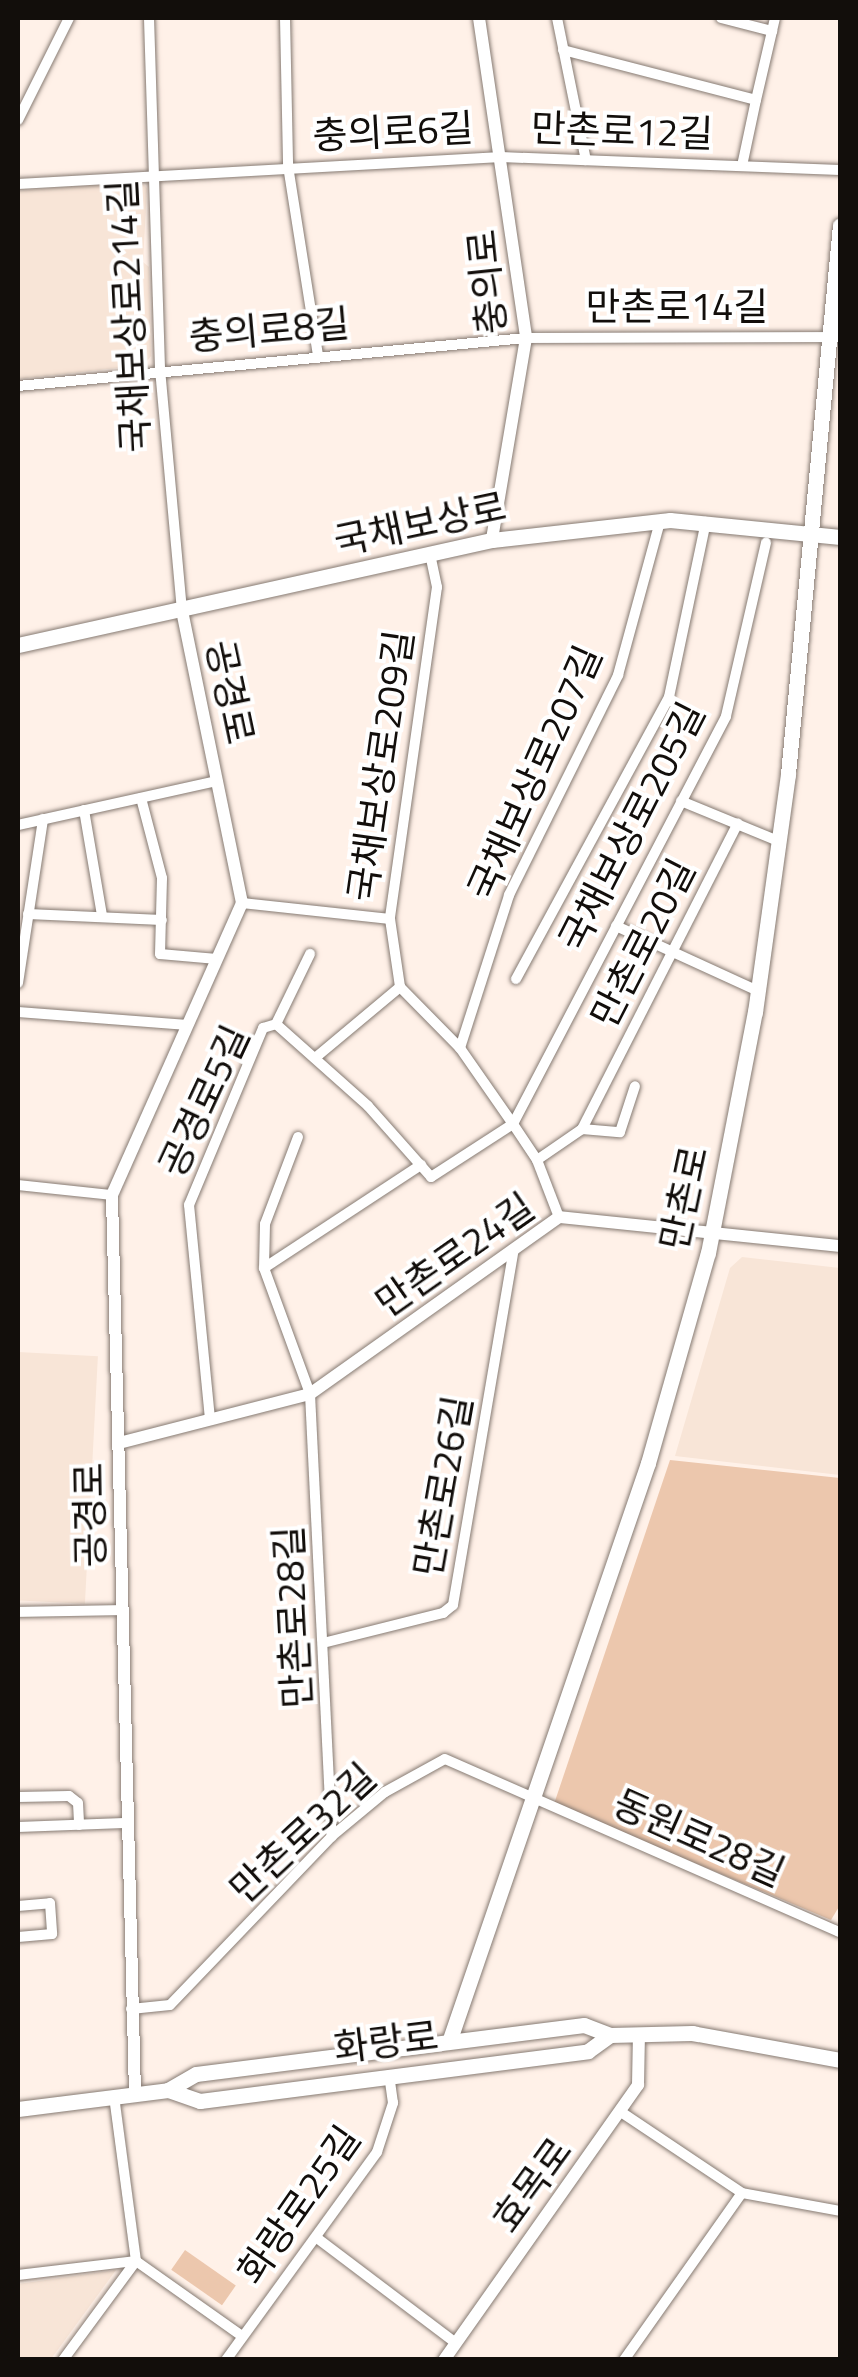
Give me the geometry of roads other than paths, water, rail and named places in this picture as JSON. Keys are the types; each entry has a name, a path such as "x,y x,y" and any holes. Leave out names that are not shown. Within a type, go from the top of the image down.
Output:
{"main road":[{"name":"만촌로","path":"450,2039 648,1463 711,1234 758,991 778,841 834,336 840,225"},
{"name":"국채보상로","path":"18,646 492,540 660,521 706,521 840,536"},
{"name":"화랑로","path":"168,2090 196,2074 450,2039 584,2026 610,2035 692,2034 840,2060"},
{"name":"화랑로","path":"18,2110 168,2090 200,2101 588,2050 610,2035"}],"street":[{"path":"18,120 69,18"},
{"name":"국채보상로214길","path":"150,18 160,369 182,610"},
{"path":"285,18 288,166"},
{"name":"충의로","path":"479,18 526,338 492,540"},
{"path":"556,18 586,160"},
{"path":"721,18 772,31"},
{"path":"756,100 775,18"},
{"name":"만촌로12길","path":"564,50 756,100 742,166"},
{"name":"충의로6길","path":"18,184 501,157"},
{"name":"만촌로12길","path":"501,157 840,170"},
{"name":"충의로6길","path":"288,166 318,356"},
{"name":"만촌로14길","path":"526,338 834,336"},
{"name":"충의로8길","path":"18,386 160,369 526,338"},
{"name":"국채보상로207길","path":"460,1048 509,895 618,674 660,521"},
{"name":"국채보상로207길","path":"516,979 670,696 706,521"},
{"name":"국채보상로205길","path":"513,1124 726,716 766,543"},
{"name":"국채보상로209길","path":"400,987 390,919 436,588 430,554"},
{"name":"공경로","path":"136,2093 124,1823 112,1194 242,903 182,610"},
{"path":"18,824 217,781"},
{"path":"141,798 162,878 160,954 217,959"},
{"path":"681,800 778,841"},
{"path":"84,810 102,915"},
{"path":"18,983 43,819"},
{"name":"만촌로20길","path":"538,1160 582,1129 738,823"},
{"path":"242,903 390,919"},
{"path":"28,914 162,920"},
{"path":"616,926 758,991"},
{"name":"공경로5길","path":"210,1419 189,1205 263,1028 276,1024 310,954"},
{"path":"315,1058 400,987 460,1048 538,1160 559,1216"},
{"path":"18,1012 188,1025"},
{"name":"공경로5길","path":"276,1024 421,1165"},
{"name":"만촌로20길","path":"582,1129 620,1132 635,1086"},
{"path":"264,1268 421,1165 431,1176 513,1124"},
{"path":"298,1137 265,1224 264,1268 310,1394"},
{"path":"18,1185 112,1194"},
{"name":"만촌로24길","path":"118,1443 310,1394 559,1216 840,1246"},
{"name":"만촌로26길","path":"327,1642 443,1614 453,1605 514,1246"},
{"name":"만촌로28길","path":"310,1394 327,1642 332,1836"},
{"path":"18,1612 121,1610"},
{"name":"만촌로32길","path":"131,2009 170,2006 332,1836 385,1792 445,1759 534,1799"},
{"path":"18,1797 69,1796 78,1804 79,1825"},
{"name":"동원로28길","path":"534,1799 840,1932"},
{"path":"18,1827 124,1823"},
{"path":"18,1906 50,1903 52,1934 18,1938"},
{"name":"효목로","path":"444,2360 638,2085 640,2034"},
{"name":"화랑로25길","path":"226,2360 317,2238 386,2133 393,2103 389,2075"},
{"path":"63,2360 136,2260 114,2096"},
{"path":"621,2112 742,2193 840,2211"},
{"path":"624,2360 742,2193"},
{"path":"317,2238 456,2342"},
{"path":"18,2275 136,2260 242,2336"}]}
